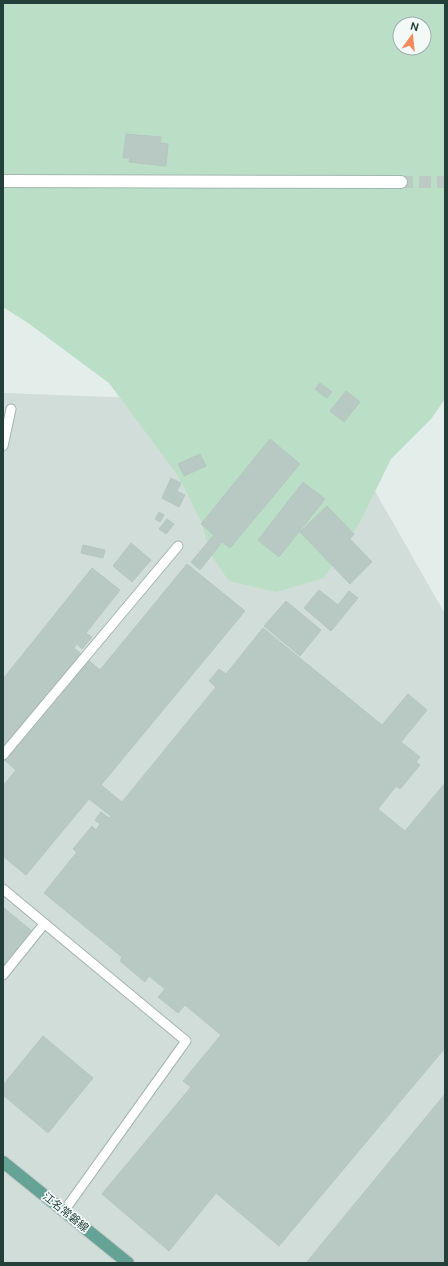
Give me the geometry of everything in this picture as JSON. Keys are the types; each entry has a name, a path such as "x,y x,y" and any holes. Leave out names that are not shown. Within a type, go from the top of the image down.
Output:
{"main road":[{"name":"江名常磐線","path":"3,1162 128,1263"}],"street":[{"path":"3,181 401,182"}],"lane":[{"path":"3,446 11,409"},
{"path":"3,755 178,546"},
{"path":"3,889 186,1041 64,1211"},
{"path":"3,975 44,924"}],"shaded area":[{"path":"3,393 326,405 445,614 445,1263 3,1263"}],"green space":[{"path":"3,3 445,3 445,399 431,419 391,459 360,522 324,578 276,592 229,581 211,555 201,521 177,474 109,383 28,323 3,307"}],"building":[{"path":"126,134 161,137 160,143 168,144 166,166 129,162 130,158 123,158"},
{"path":"320,383 332,392 327,398 315,389"},
{"path":"346,391 360,402 344,422 330,411"},
{"path":"270,439 300,464 230,548 222,542 200,570 191,562 214,535 201,524"},
{"path":"200,454 206,466 184,476 178,464"},
{"path":"171,478 181,483 177,491 185,495 179,507 162,498"},
{"path":"303,482 325,499 279,557 258,540"},
{"path":"327,506 354,534 350,539 372,562 350,584 300,532"},
{"path":"159,512 164,515 160,522 155,519"},
{"path":"167,519 174,524 166,534 159,529"},
{"path":"131,543 151,560 132,582 113,566"},
{"path":"83,545 105,550 103,558 81,553"},
{"path":"187,564 245,611 101,785 122,802 216,687 209,681 219,669 226,674 263,628 382,725 408,694 427,710 401,742 420,757 416,762 420,765 400,789 396,786 378,809 405,831 445,783 445,1048 279,1246 216,1193 169,1251 102,1194 191,1087 183,1081 221,1035 185,1005 178,1013 158,997 165,989 149,976 145,982 120,961 122,957 44,893 77,852 73,849 92,826 96,830 100,824 95,820 101,812 109,818 111,816 89,799 26,875 4,857 3,858 3,786 16,770 3,759 3,679 92,568 120,590 86,633 92,637 82,649 77,644 74,648 100,670"},
{"path":"319,590 338,605 349,591 358,598 331,631 304,608"},
{"path":"286,601 321,630 300,656 264,626"},
{"path":"3,907 34,933 3,971"},
{"path":"43,1036 93,1078 48,1133 3,1095 3,1085"},
{"path":"445,1094 445,1263 306,1263"}],"tunnel":[{"path":"401,182 445,182"}]}
